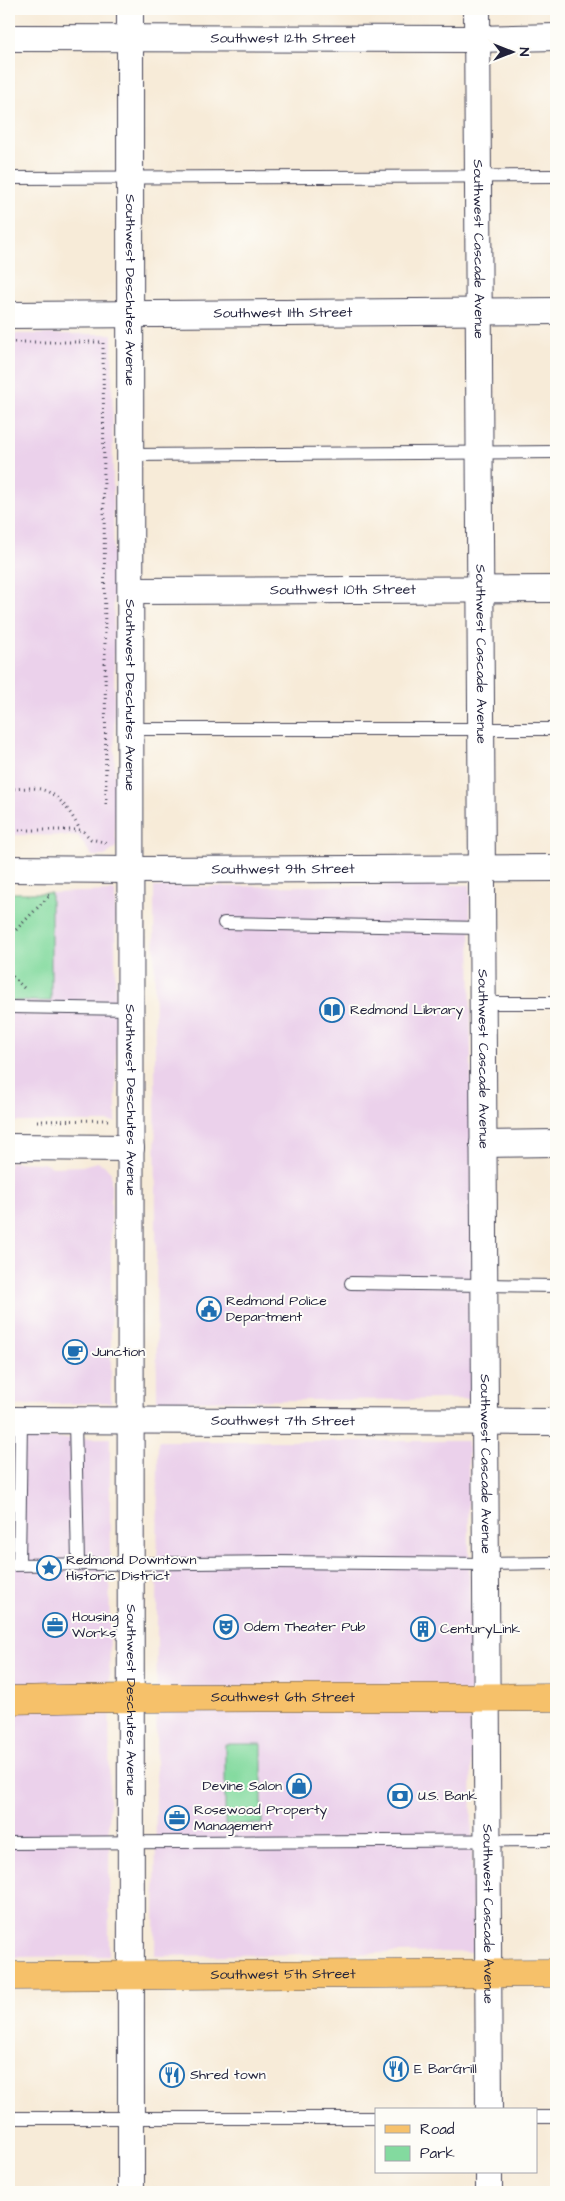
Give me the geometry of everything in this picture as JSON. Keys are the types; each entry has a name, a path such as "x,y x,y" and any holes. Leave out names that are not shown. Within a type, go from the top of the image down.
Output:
{"main road":[{"name":"Southwest 6th Street","path":"9,1700 131,1697 362,1699 556,1697"},
{"name":"Southwest 5th Street","path":"9,1976 556,1973"}],"street":[{"name":"Southwest Deschutes Avenue","path":"130,9 132,2192"},
{"name":"Southwest Cascade Avenue","path":"477,9 488,2108"},
{"name":"Southwest 12th Street","path":"9,38 477,39 556,37"},
{"name":"Southwest 11th Street","path":"9,315 556,311"},
{"name":"Southwest 10th Street","path":"130,591 556,590"},
{"name":"Southwest 9th Street","path":"9,869 556,868"},
{"path":"483,1144 556,1144"},
{"path":"9,1147 131,1148"},
{"name":"Southwest 7th Street","path":"15,1420 556,1422"},
{"path":"489,2174 489,2192"}],"lane":[{"path":"9,178 556,176"},
{"path":"130,455 556,452"},
{"path":"130,728 556,729"},
{"path":"224,923 482,928"},
{"path":"482,1003 556,1003"},
{"path":"9,1007 131,1009"},
{"path":"351,1283 556,1286"},
{"path":"15,1420 14,1565 274,1562 556,1563"},
{"path":"75,1420 78,1564"},
{"path":"9,1843 556,1840"},
{"path":"538,2117 556,2117"},
{"path":"9,2118 375,2118"}],"path":[{"path":"9,342 103,342 104,800 108,809"},
{"path":"9,789 40,789 51,795 68,809 80,830 90,839 113,842"},
{"path":"9,830 80,830"},
{"path":"104,850 105,841"},
{"path":"9,937 50,894 42,895"},
{"path":"9,927 14,932"}],"shaded area":[{"path":"9,334 112,334 115,834 117,841 116,847 105,856 92,856 78,836 9,835"},
{"path":"470,885 473,1399 157,1401 154,887"},
{"path":"115,891 116,1122 9,1122 9,1001 51,1001 51,893"},
{"path":"9,1162 42,1163 53,1167 82,1166 97,1162 104,1165 111,1173 111,1402 9,1406"},
{"path":"110,1438 109,1956 9,1957 9,1439"},
{"path":"158,1441 468,1441 473,1952 155,1956"}],"green space":[{"path":"9,893 51,893 51,1001 9,1001"},
{"path":"225,1744 262,1744 262,1824 225,1824"}],"place":[{"name":"Redmond Library","path":"332,1010"},
{"name":"Redmond Police Department","path":"209,1309"},
{"name":"Junction","path":"75,1352"},
{"name":"Redmond Downtown Historic District","path":"49,1568"},
{"name":"Housing Works","path":"55,1625"},
{"name":"Odem Theater Pub","path":"226,1627"},
{"name":"CenturyLink","path":"423,1629"},
{"name":"Devine Salon","path":"299,1786"},
{"name":"U.S. Bank","path":"400,1796"},
{"name":"Rosewood Property Management","path":"177,1818"},
{"name":"E BarGrill","path":"396,2069"},
{"name":"Shred town","path":"172,2075"}]}
